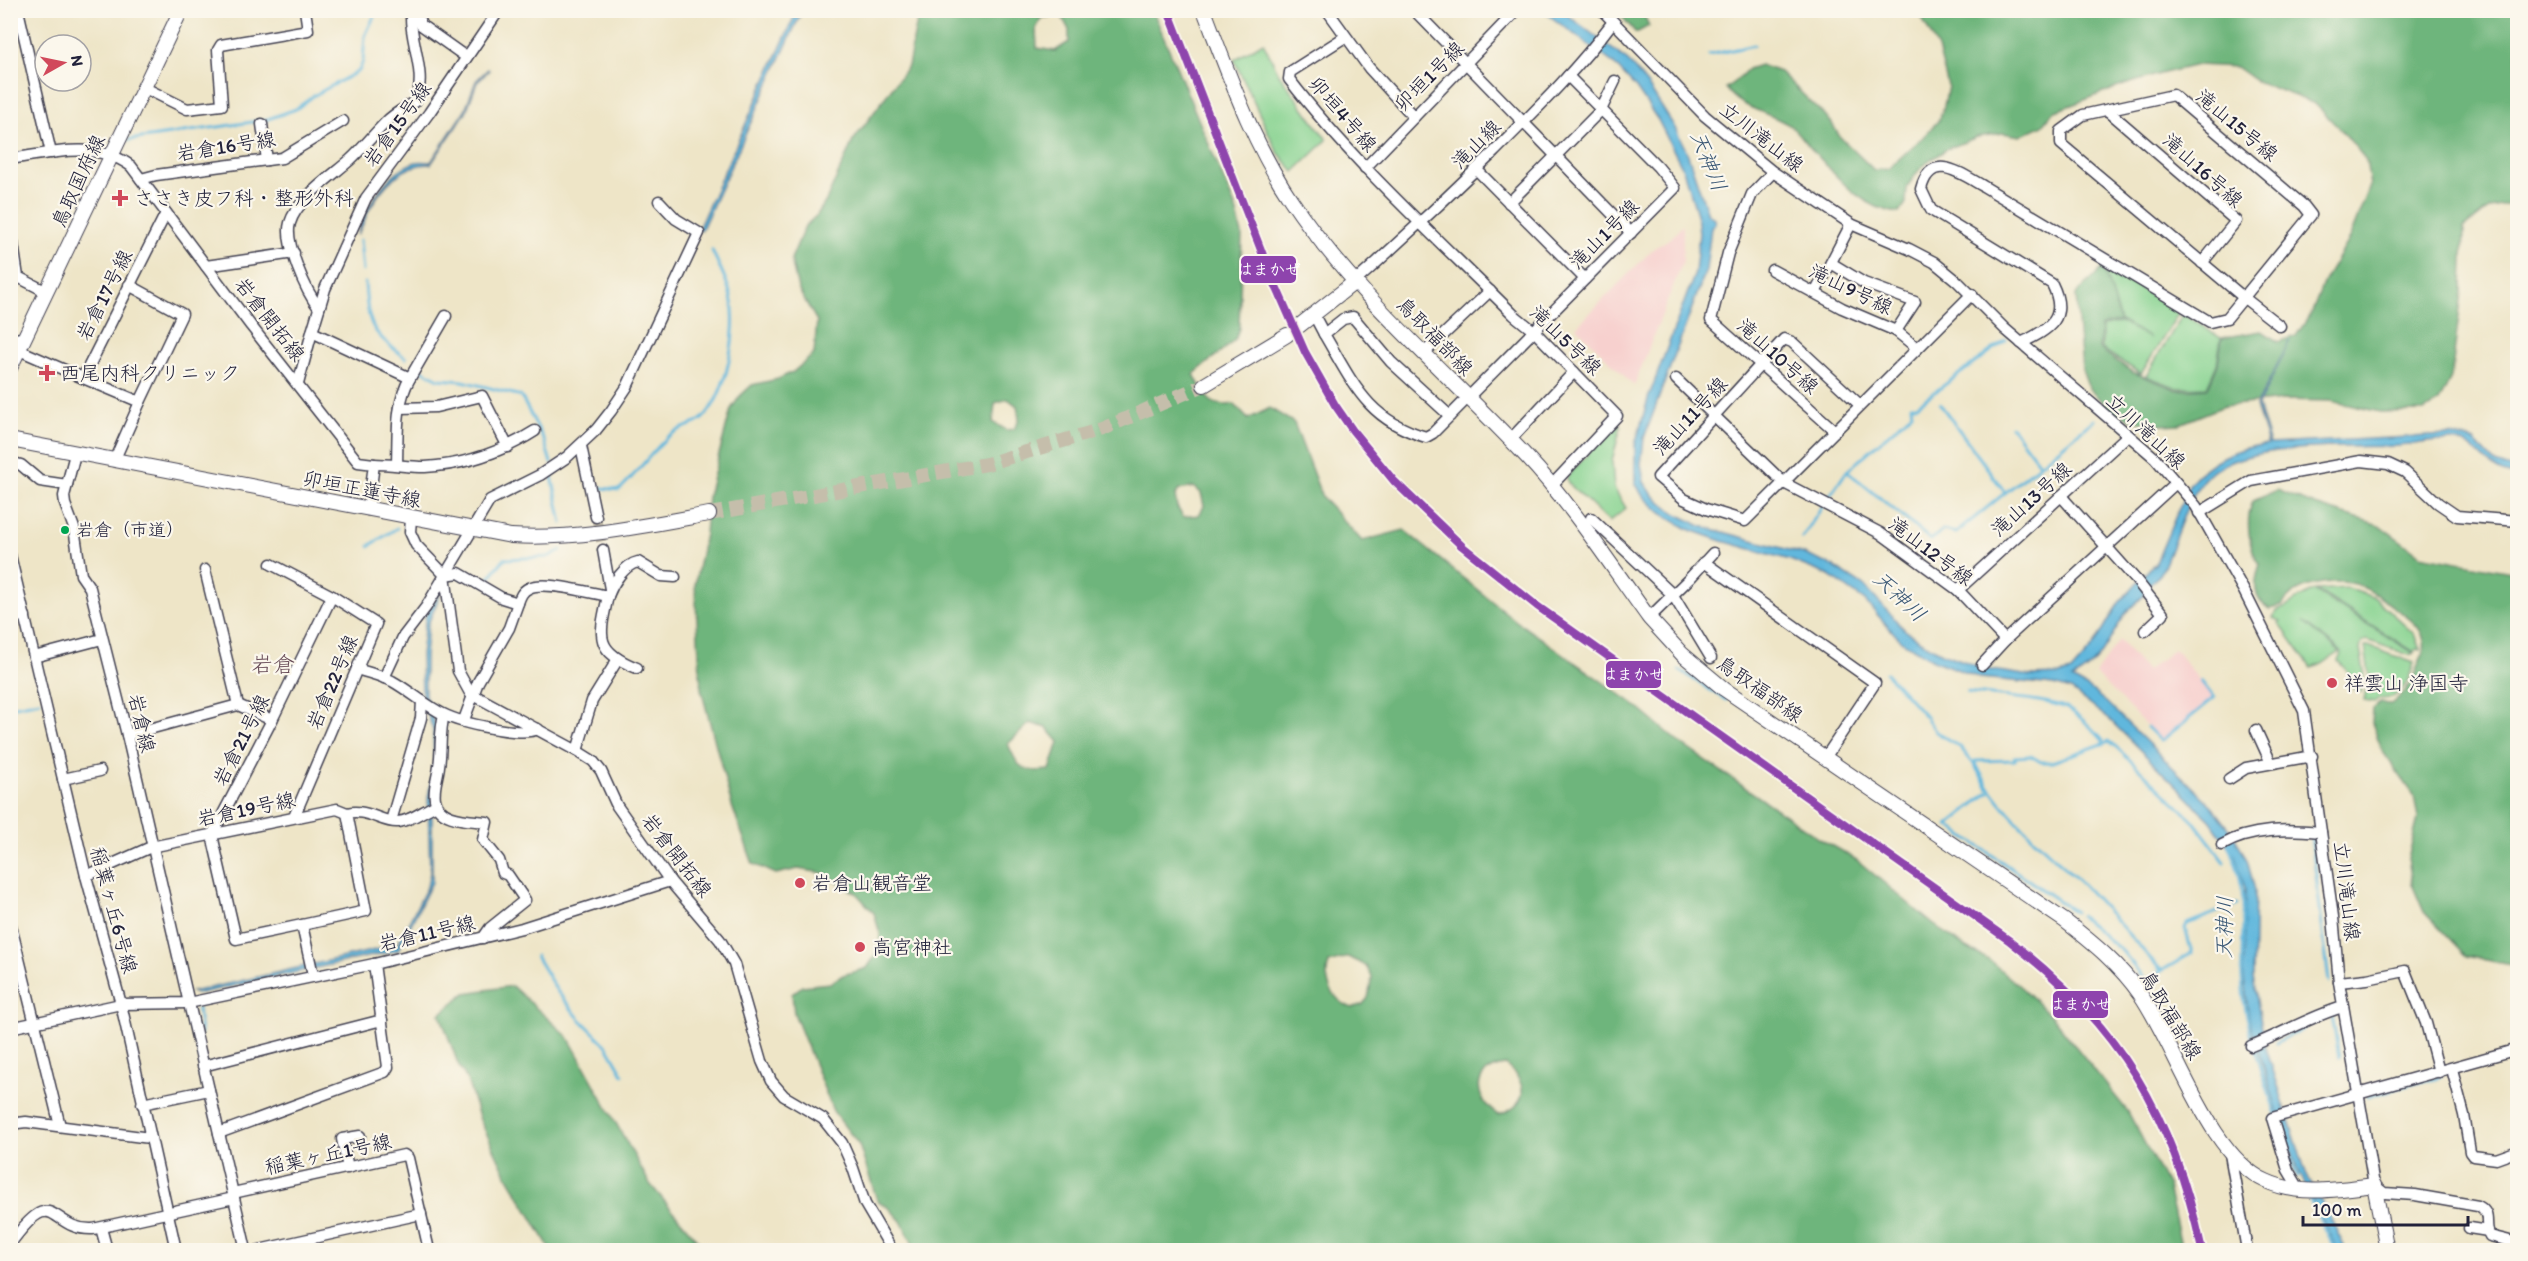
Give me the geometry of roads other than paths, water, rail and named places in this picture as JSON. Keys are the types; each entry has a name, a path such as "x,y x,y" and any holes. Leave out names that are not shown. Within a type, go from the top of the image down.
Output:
{"main road":[{"name":"鳥取国府線","path":"10,368 18,343 47,292 181,10"},
{"name":"鳥取福部線","path":"1204,10 1247,119 1272,170 1312,229 1356,281 1510,440 1551,486 1649,618 1669,641 1710,679 2065,921 2109,958 2130,981 2150,1010 2214,1130 2230,1154 2246,1169 2266,1181 2301,1190 2374,1185"},
{"path":"1299,326 1356,281"},
{"path":"1204,385 1287,335"},
{"name":"卯垣正蓮寺線","path":"10,440 411,519 511,536 549,538 625,529 709,514"},
{"path":"2374,1185 2387,1251"}],"street":[{"path":"18,10 51,153"},
{"path":"145,88 187,109 222,105 218,50 221,45 308,30 305,10"},
{"path":"416,10 421,25 466,57"},
{"path":"319,308 297,268 288,231 291,220 298,207 361,149 386,122 415,102 418,85 417,59 410,23 411,16 416,10"},
{"name":"岩倉15号線","path":"298,384 325,289 366,198 429,113 498,10"},
{"path":"1327,10 1376,76 1414,117"},
{"path":"1414,10 1466,66 1632,233"},
{"name":"卯垣1号線","path":"1365,168 1466,66 1517,10"},
{"name":"立川滝山線","path":"1602,10 1612,23 1705,116 1773,172 1851,224 1934,262 1972,294 2021,343 2154,458 2198,509 2244,591 2304,711 2312,756 2339,982 2374,1185"},
{"name":"滝山線","path":"1356,281 1422,222 1523,123 1568,76 1612,23"},
{"name":"卯垣4号線","path":"1345,37 1290,72 1288,79 1333,135 1422,222"},
{"name":"滝山1号線","path":"1324,334 1362,397 1383,418 1405,430 1426,437 1433,433 1535,332 1675,188 1658,167 1568,76"},
{"path":"1509,203 1601,110 1615,81"},
{"name":"滝山15号線","path":"2021,343 2053,323 2060,308 2060,300 2052,284 1931,210 1923,198 1921,189 1927,173 1936,168 1953,169 2210,322 2226,318 2243,297 2311,215 2304,206 2173,95 2083,115 2061,131 2061,144 2202,263 2243,297 2280,326"},
{"path":"415,102 429,113"},
{"name":"滝山16号線","path":"2107,110 2236,221 2202,263"},
{"name":"岩倉16号線","path":"141,179 282,158 343,121"},
{"path":"262,124 267,160"},
{"path":"10,159 87,150 112,155"},
{"name":"岩倉開拓線","path":"112,155 131,166 358,462 374,464"},
{"path":"1476,169 1585,279"},
{"name":"滝山10号線","path":"1773,172 1752,194 1728,253 1712,320 1834,431"},
{"path":"384,678 403,637 426,607 490,501 555,466 581,446 611,411 627,387 699,233 676,219 659,201"},
{"name":"岩倉17号線","path":"83,378 166,213"},
{"name":"滝山5号線","path":"1422,222 1621,420 1551,486"},
{"path":"10,223 18,277 47,292"},
{"path":"1815,293 1851,224"},
{"path":"206,266 294,253"},
{"name":"滝山9号線","path":"1772,270 1842,308 1896,331 1915,302 1864,283 1831,263"},
{"path":"114,461 182,314 129,285"},
{"path":"1424,353 1490,291"},
{"name":"滝山11号線","path":"1860,405 1792,342 1784,339 1656,479 1684,499 1706,509 1745,521 1972,294"},
{"path":"1314,315 1324,334 1343,319 1353,317 1391,362 1450,416"},
{"path":"397,464 403,391 446,316"},
{"path":"1896,331 1917,348"},
{"path":"312,332 410,378"},
{"path":"18,343 83,378 140,402"},
{"path":"1510,440 1574,372"},
{"name":"滝山12号線","path":"1676,379 1784,483 1880,533 1958,590 2004,640"},
{"path":"400,408 436,407 482,396 508,447"},
{"path":"368,510 374,464 424,467 457,463 508,447 535,431"},
{"name":"滝山13号線","path":"1958,590 2128,435"},
{"path":"581,446 596,517"},
{"name":"岩倉線","path":"75,454 65,504 74,528 81,575 90,588 126,735 246,1251"},
{"path":"2198,509 2251,481 2361,461 2388,464 2406,472 2438,504 2457,516 2517,521"},
{"path":"10,462 21,465 40,481 67,485"},
{"path":"1982,665 2004,640 2179,487"},
{"path":"2061,496 2163,614 2145,631"},
{"path":"1591,518 1673,595 1711,657"},
{"path":"411,519 410,532 416,544 445,575"},
{"path":"603,550 609,592 602,640 607,652 637,668"},
{"path":"1649,618 1713,553"},
{"name":"稲葉ヶ丘6号線","path":"10,555 86,876 121,1004 176,1251"},
{"path":"1704,562 1875,683 1825,758"},
{"name":"岩倉22号線","path":"271,564 332,596 376,624 294,817"},
{"path":"609,592 632,564 645,564 661,576 675,577"},
{"path":"205,570 238,705"},
{"path":"445,575 459,573 502,598 518,603"},
{"name":"岩倉開拓線","path":"445,575 458,671 465,687 473,694 577,751 592,761 601,771 617,806 670,881 709,926 734,964 762,1061 771,1081 784,1096 823,1119 842,1143 865,1204 892,1251"},
{"path":"464,720 473,694 509,628 522,593 531,586 544,585 609,592"},
{"name":"岩倉21号線","path":"212,835 272,720 332,596"},
{"path":"10,617 25,616"},
{"path":"34,657 102,639"},
{"path":"577,751 592,701 618,659"},
{"path":"357,669 384,678 444,715 519,732 531,732 537,729"},
{"path":"426,703 391,821 396,823 418,816 433,806 439,766 439,730 444,715"},
{"path":"126,735 238,705 272,720"},
{"path":"2256,730 2271,763"},
{"path":"2229,779 2246,768 2312,756"},
{"path":"63,779 100,771"},
{"path":"433,806 445,815 487,822 483,840 499,860 503,873 508,875 525,900 490,928 483,938"},
{"name":"岩倉19号線","path":"86,876 151,847 337,809 347,813 356,811 391,821"},
{"path":"212,835 236,939 366,911 347,813"},
{"path":"2224,844 2237,837 2277,830 2321,832"},
{"name":"岩倉11号線","path":"10,1028 121,1004 188,1003 374,964 522,928 670,881"},
{"path":"10,922 60,1126"},
{"path":"302,925 313,975"},
{"path":"219,1133 385,1072 388,1067 374,964"},
{"path":"2339,982 2405,971 2426,1023 2439,1072"},
{"path":"2251,1046 2278,1036 2319,1014 2343,1007"},
{"path":"203,1066 382,1020"},
{"path":"2301,1190 2288,1170 2272,1118 2517,1049"},
{"path":"2451,1068 2473,1156 2496,1159 2517,1151"},
{"path":"142,1104 209,1090"},
{"path":"10,1124 26,1122 150,1138"},
{"path":"348,1168 336,1139 360,1136"},
{"path":"2230,1154 2247,1251"},
{"name":"稲葉ヶ丘1号線","path":"101,1228 404,1155 408,1158 429,1251"},
{"path":"2374,1185 2384,1193 2415,1195 2478,1206 2488,1215 2488,1231"},
{"path":"10,1244 32,1218 41,1212 54,1213 85,1230 101,1228 107,1251"},
{"path":"259,1251 421,1214"},
{"path":"2469,1228 2488,1231 2494,1238 2517,1243"}],"water":[{"path":"797,11 802,11 701,231 698,229"},
{"path":"1543,11 1562,11 1628,61 1649,87 1674,126 1687,152 1708,214 1714,218 1706,270 1644,438 1641,464 1644,482 1653,495 1675,513 1701,526 1804,554 1833,566 1864,586 1905,630 1942,653 1985,669 2031,676 2071,672 2093,647 2118,604 2155,565 2189,485 2205,468 2224,456 2245,448 2268,444 2256,406 2290,340 2258,406 2270,444 2450,435 2474,441 2495,463 2517,470 2517,475 2497,469 2470,447 2452,441 2268,452 2242,458 2220,467 2204,479 2197,488 2161,573 2128,610 2099,657 2072,679 2106,702 2213,807 2234,835 2247,860 2255,890 2253,977 2265,1045 2307,1176 2346,1250 2337,1250 2300,1174 2280,1120 2249,1019 2243,971 2245,888 2235,856 2211,821 2111,721 2071,690 2054,685 1980,678 1935,661 1901,641 1865,601 1830,576 1790,560 1688,529 1661,513 1642,495 1635,482 1635,445 1648,399 1695,273 1699,233 1697,214 1682,167 1658,120 1636,88 1613,63"},
{"path":"488,69 477,82 466,112 431,164 411,167 394,178 374,201 357,235 372,202 396,173 418,162 431,162 465,110 476,81"},
{"path":"443,588 428,624 425,656 425,695 437,730 437,764 432,790 432,882 398,950 196,994 192,992 397,945 427,887 430,873 428,798 434,763 433,730 422,697 421,654 426,614"}],"waterway":[{"path":"265,120 296,109 313,96 359,71 363,61 365,36 377,10"},
{"path":"1709,55 1754,45"},
{"path":"129,140 259,121"},
{"path":"360,240 363,271"},
{"path":"594,487 619,490 669,436 702,419 718,395 729,361 733,310 728,285 712,250"},
{"path":"365,283 368,310 374,327 385,342 406,358"},
{"path":"1828,498 1847,471 1912,413 1911,405 1917,405 2006,340"},
{"path":"420,369 439,379 463,381 521,396 544,440 551,463"},
{"path":"1940,404 2004,491"},
{"path":"1847,471 1931,540 1943,530 1956,533 2094,420"},
{"path":"2011,426 2039,463"},
{"path":"551,472 562,523"},
{"path":"1802,538 1822,507"},
{"path":"369,546 397,528"},
{"path":"485,583 504,559 548,557 561,550"},
{"path":"1679,670 1726,700"},
{"path":"1886,673 1926,717 1936,732 1960,747 1988,788"},
{"path":"2147,727 2161,741 2214,698 2201,681"},
{"path":"1967,692 2046,702 2072,711 2105,743 2109,741 2114,745 2192,819 2225,862"},
{"path":"10,707 40,701"},
{"path":"2105,743 2052,762 2041,762 2031,756 2014,757 2015,760 1975,761 1994,794 2021,826 2080,882 2161,970"},
{"path":"1989,792 1948,825 2075,912"},
{"path":"2311,835 2329,982"},
{"name":"天神川","path":"2228,845 2236,864 2243,899 2242,971 2245,1006 2276,1115"},
{"name":"天神川","path":"2080,916 2122,951 2146,980 2192,953 2185,928 2187,924 2237,904"},
{"path":"536,956 557,991 578,1017 607,1046 623,1074"},
{"path":"198,1009 201,1033"},
{"path":"2332,1015 2339,1057"},
{"path":"2276,1043 2305,1027"},
{"path":"2367,1097 2441,1076"},
{"path":"2285,1144 2298,1177"},
{"path":"2308,1196 2335,1250"}],"tunnel":[{"path":"709,514 987,464 1102,429 1204,385"},
{"path":"596,517 603,550"}],"place":[{"name":"ささき皮フ科・整形外科","path":"120,198"},
{"name":"西尾内科クリニック","path":"47,373"},
{"name":"岩倉（市道）","path":"65,530"},
{"name":"祥雲山 浄国寺","path":"2332,683"},
{"name":"岩倉山観音堂","path":"800,883"},
{"name":"高宮神社","path":"860,947"}],"district":[{"name":"岩倉","path":"273,664"}]}
